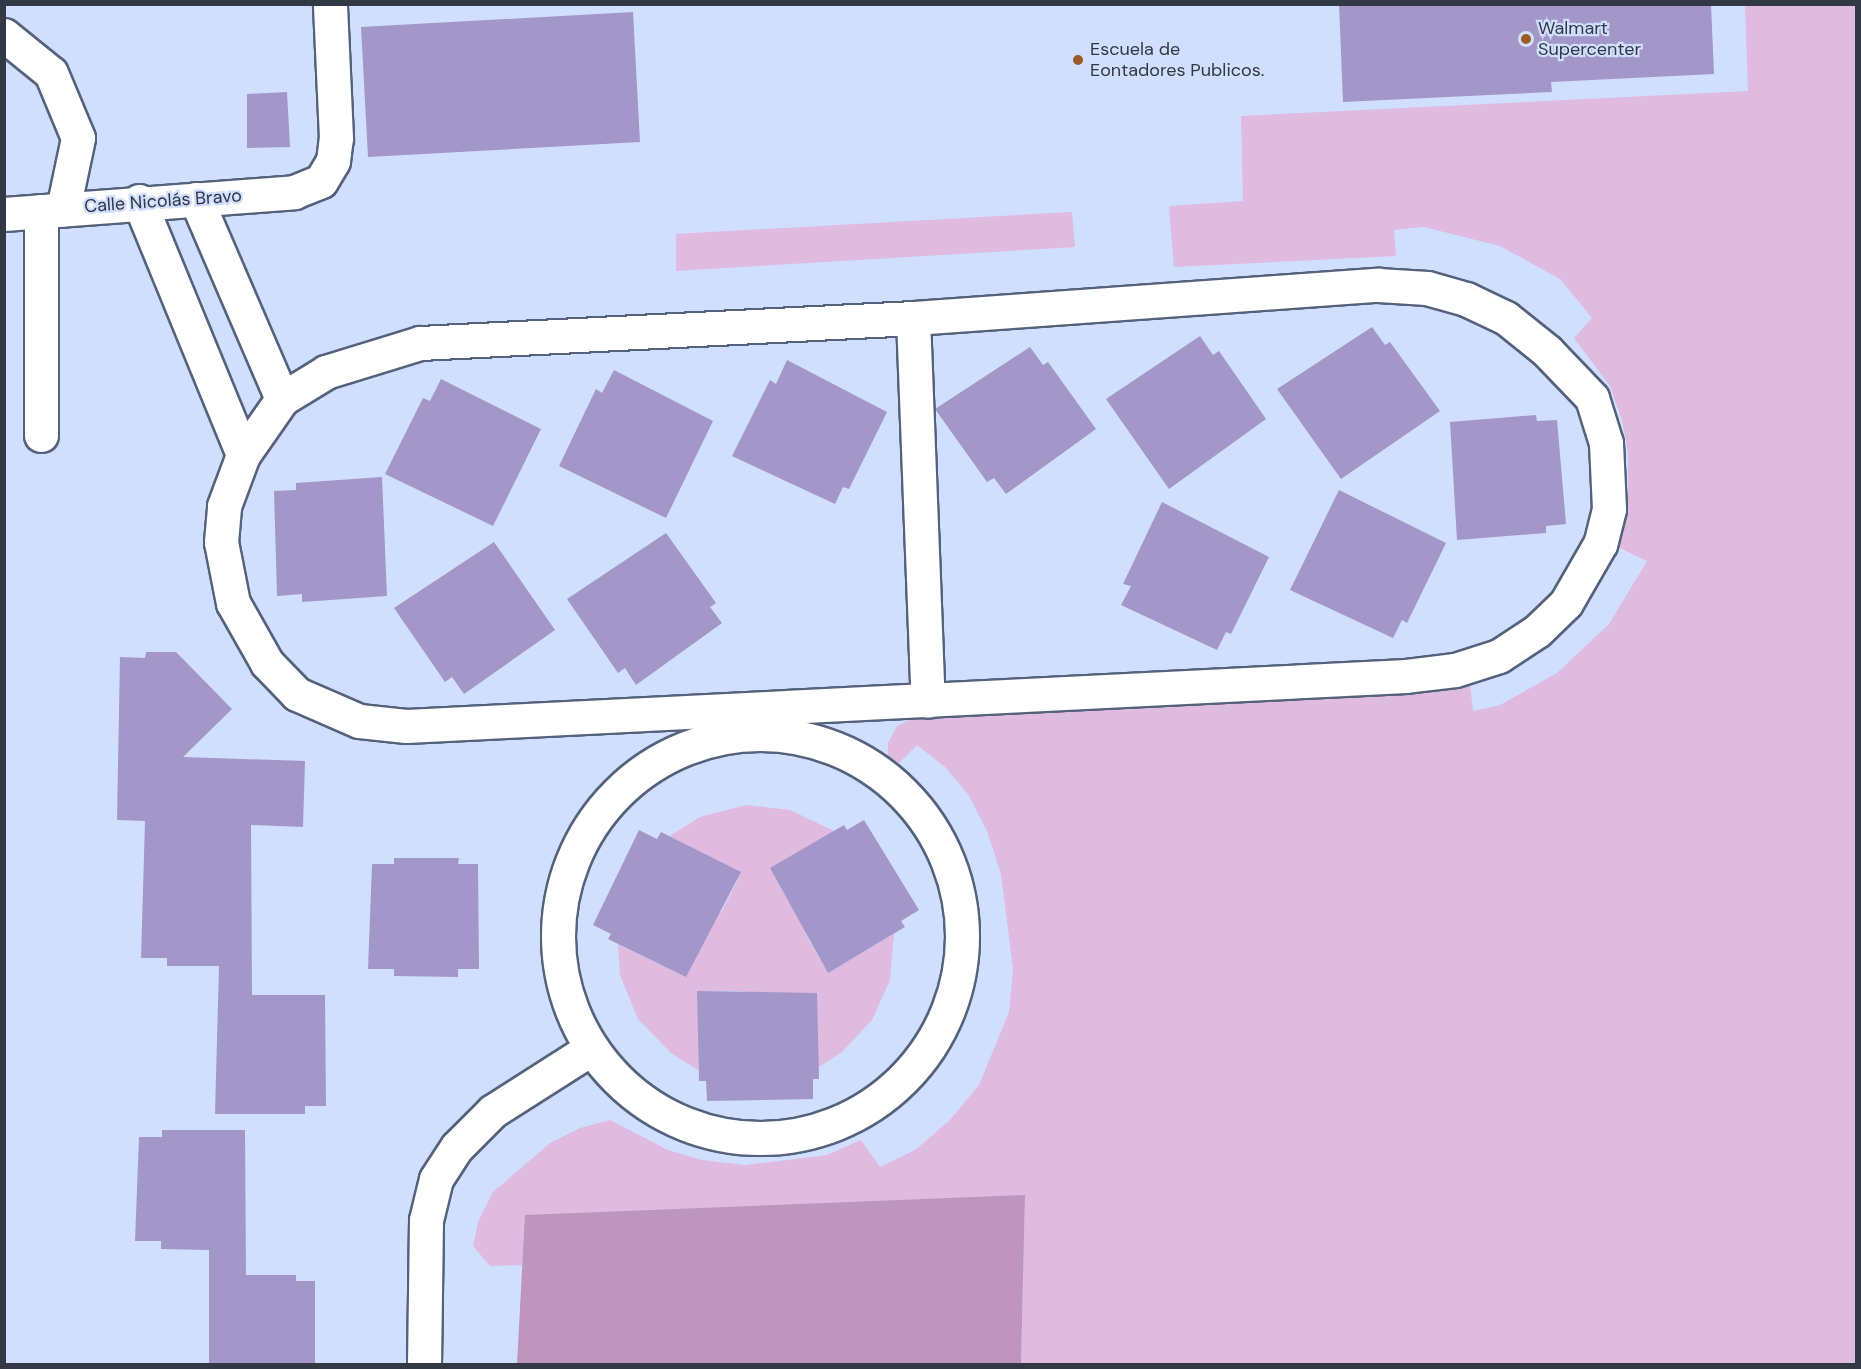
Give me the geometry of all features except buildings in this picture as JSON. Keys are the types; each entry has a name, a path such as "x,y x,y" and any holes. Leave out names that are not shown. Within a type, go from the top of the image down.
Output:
{"street":[{"name":"Calle Nicolás Bravo","path":"4,214 139,201 294,192 321,181 333,161 336,138 330,4"},
{"path":"4,35 51,73 78,138 52,210 41,435"},
{"path":"196,199 282,399"},
{"path":"139,201 243,455"},
{"path":"1378,285 1427,288 1466,299 1506,318 1547,351 1592,398 1606,443 1608,509 1600,544 1566,603 1537,631 1499,656 1455,670 1406,676 928,701 755,721 406,726 359,721 328,710 297,694 267,663 233,603 221,542 224,507 243,455 282,399 326,372 420,343 913,318 1378,285"},
{"path":"913,318 928,701"},
{"path":"755,721 830,747 878,771 924,815 953,872 964,935 955,998 926,1055 880,1100 823,1129 760,1140 690,1128 629,1092 592,1048 584,1039 559,974 558,903 582,837 627,783 687,747 755,721"},
{"path":"424,1365 426,1220 436,1179 458,1147 493,1111 592,1048"}],"shaded area":[{"path":"1745,5 1856,5 1856,1364 1021,1364 1025,1195 525,1265 490,1266 473,1246 478,1222 493,1192 550,1143 580,1128 610,1120 668,1150 702,1160 745,1165 827,1155 861,1140 880,1167 915,1150 949,1121 979,1085 1009,1012 1013,969 1001,874 987,831 968,794 945,767 917,745 897,765 888,757 888,743 897,726 913,718 1236,702 1470,685 1473,711 1500,705 1557,673 1609,624 1647,561 1618,547 1628,495 1628,452 1622,420 1610,386 1574,338 1592,318 1560,279 1500,246 1424,227 1394,230 1396,256 1174,267 1169,206 1243,201 1241,116 1748,91"},
{"path":"1072,212 1075,247 676,271 676,234"},
{"path":"746,805 790,810 834,831 773,874 790,904 825,921 805,933 824,966 850,960 894,934 890,980 872,1020 842,1052 819,1067 744,1015 743,991 705,991 698,1017 698,1070 671,1053 638,1019 620,975 618,944 665,967 700,903 721,913 738,879 670,836 700,817"},
{"path":"1025,1195 1021,1364 517,1364 525,1215"}],"place":[{"name":"Walmart Supercenter","path":"1526,39"},
{"name":"Escuela de Eontadores Publicos.","path":"1078,60"}]}
